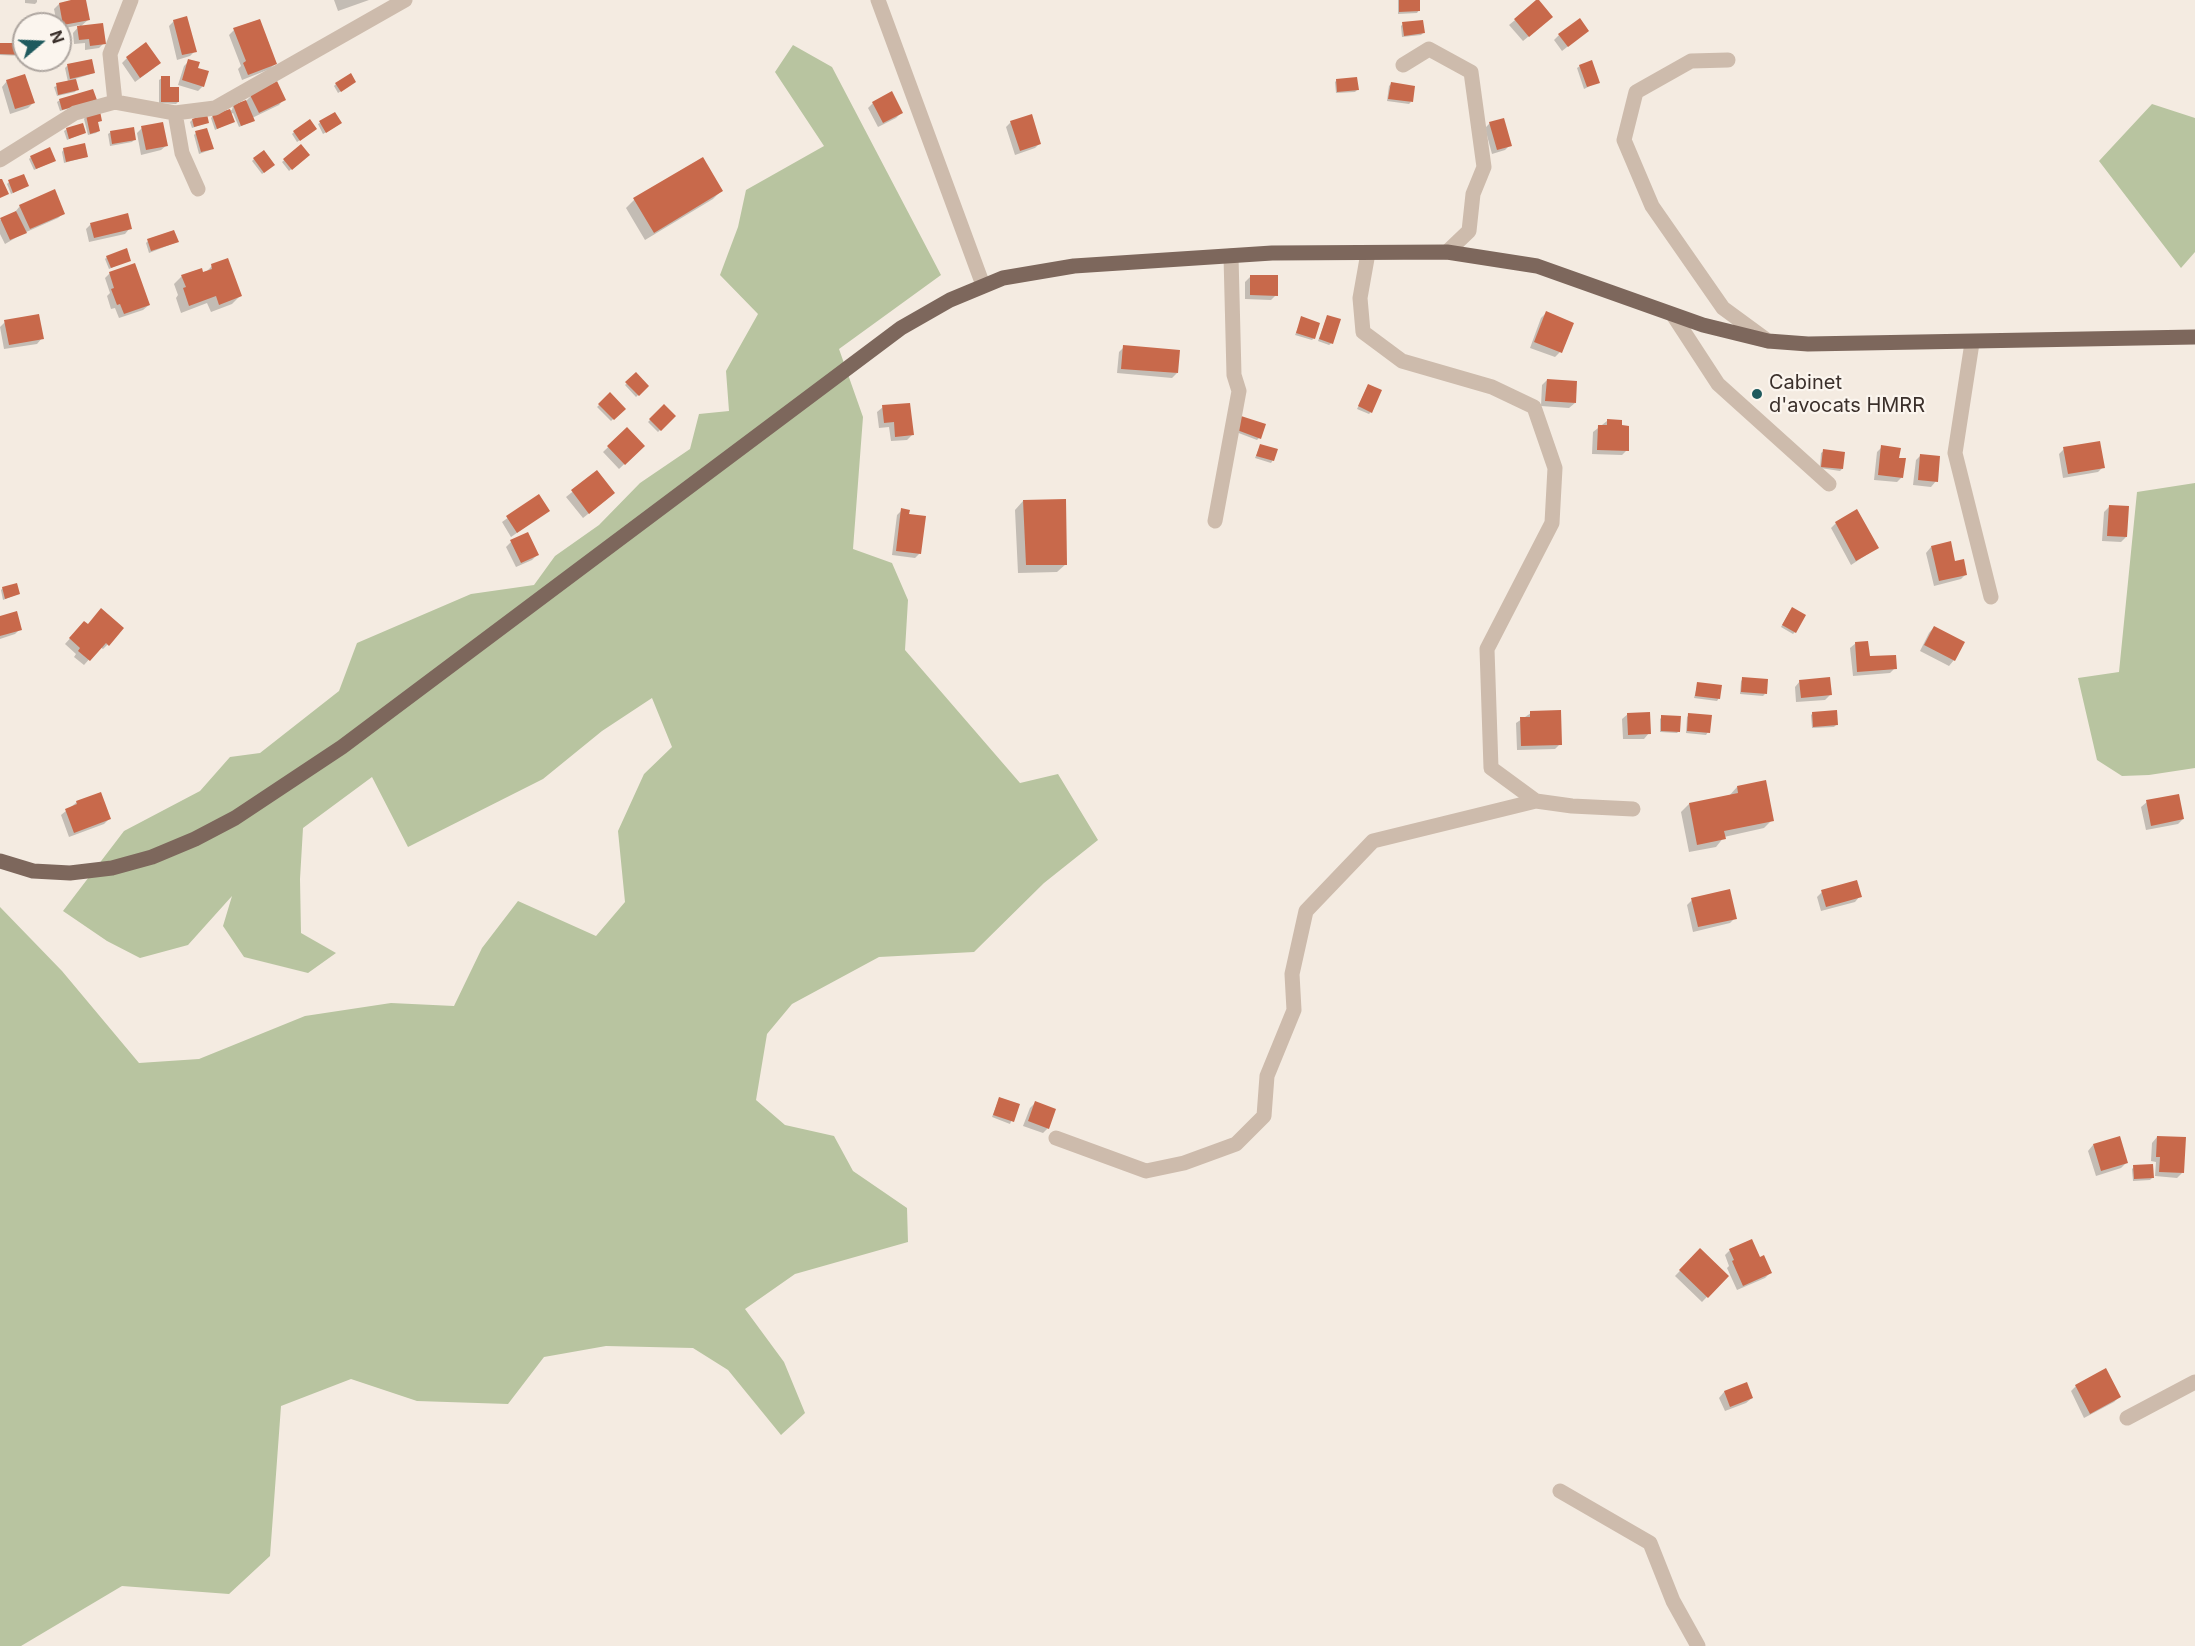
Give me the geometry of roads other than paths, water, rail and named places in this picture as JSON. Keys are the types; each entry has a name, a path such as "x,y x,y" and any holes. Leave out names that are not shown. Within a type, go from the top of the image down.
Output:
{"main road":[{"path":"0,861 33,871 70,873 112,868 163,853 195,840 235,818 342,747 901,328 950,300 983,285 1021,274 1074,266 1231,256 1447,252 1537,266 1703,326 1768,341 1808,344 1972,343 2195,337"}],"street":[{"path":"115,102 110,54 131,0"},
{"path":"0,160 75,113 115,102 175,113 215,108 405,0"},
{"path":"878,0 983,285"},
{"path":"1403,65 1429,49 1471,72 1484,167 1473,194 1469,231 1447,252"},
{"path":"1728,60 1691,61 1636,93 1624,140 1652,206 1723,308 1768,341"},
{"path":"175,113 182,153 198,189"},
{"path":"1368,253 1360,298 1363,332 1402,361 1492,387 1534,407 1555,468 1552,523 1487,649 1491,768 1536,801"},
{"path":"1215,520 1239,391 1234,375 1231,256"},
{"path":"1673,315 1718,384 1829,484"},
{"path":"1972,343 1955,453 1991,597"},
{"path":"1056,1138 1146,1171 1184,1163 1236,1144 1264,1116 1267,1076 1294,1010 1292,974 1306,911 1373,841 1536,801 1572,806 1633,809"},
{"path":"2127,1418 2195,1382"},
{"path":"1560,1491 1650,1544 1673,1602 1698,1646"}],"place":[{"name":"Cabinet d'avocats HMRR","path":"1757,394"}]}
